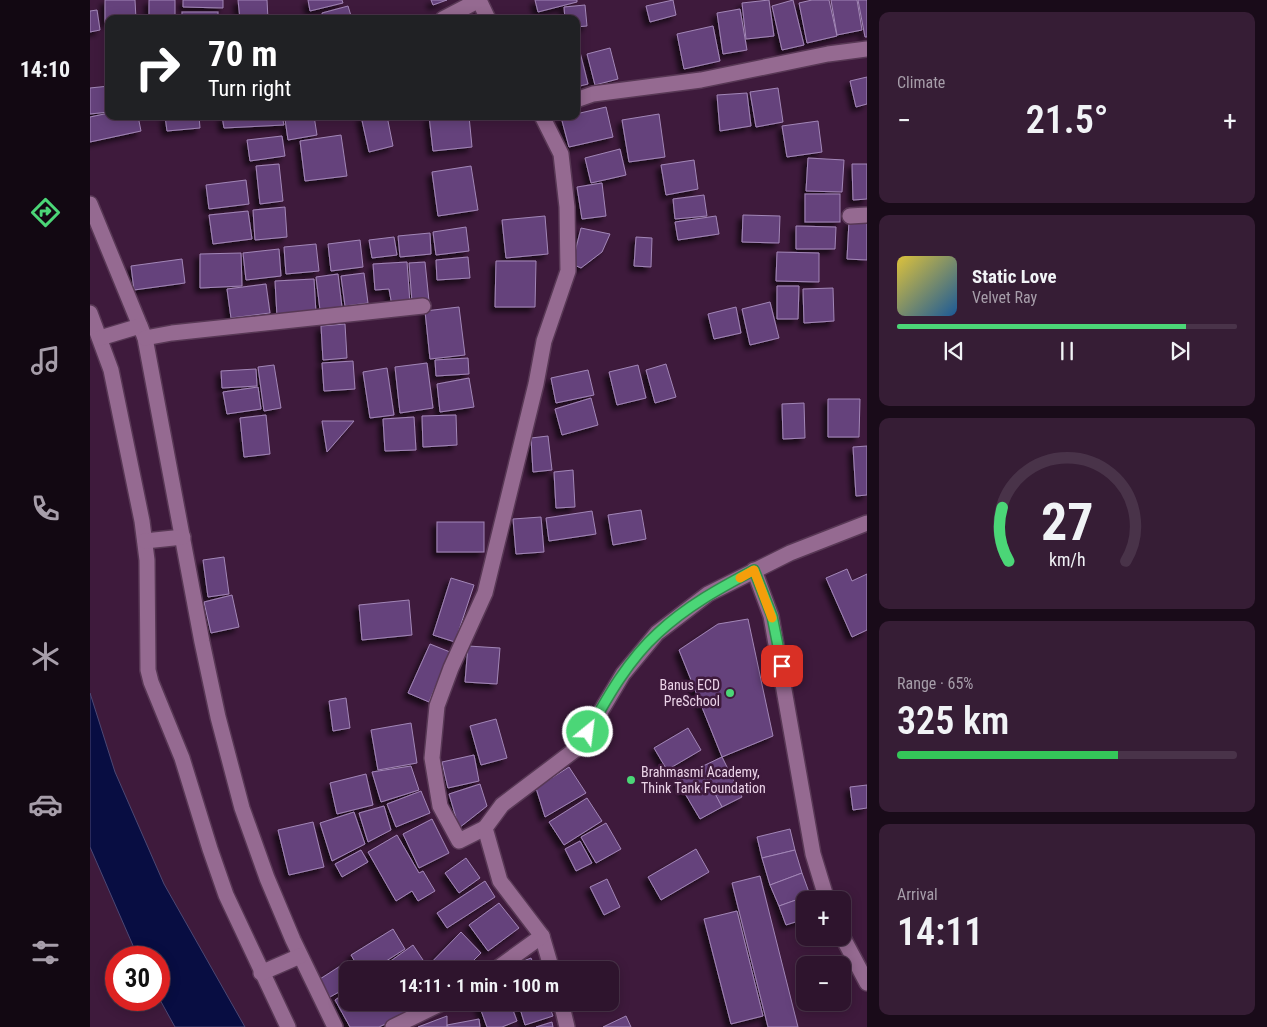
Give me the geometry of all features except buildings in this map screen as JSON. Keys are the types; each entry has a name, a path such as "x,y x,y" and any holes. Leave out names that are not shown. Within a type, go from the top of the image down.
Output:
{"street":[{"path":"451,15 479,0 486,15"},
{"path":"580,99 593,94 701,80 828,54 867,49"},
{"path":"544,120 562,154 567,207 568,271 544,341 536,384 485,593 451,668 437,706 432,758 440,806 459,841 485,828 502,805 580,746 623,674 657,633 708,594 790,553 867,523"},
{"path":"90,204 142,332 216,708 242,808 267,878 300,956 335,1027"},
{"path":"850,216 867,215"},
{"path":"100,338 142,332 172,333 423,306"},
{"path":"90,313 111,370 145,541 147,560 148,670 151,682 182,758 226,895 288,1027"},
{"path":"145,541 183,538"},
{"path":"754,570 772,616 813,854 824,891"},
{"path":"485,828 500,881 542,936 549,961"},
{"path":"507,961 542,936"},
{"path":"847,946 867,983"},
{"path":"261,973 300,956"},
{"path":"393,1027 426,1011"},
{"path":"563,1011 567,1027"}],"shaded area":[{"path":"90,693 115,772 164,884 245,1027 175,1027 166,1011 170,1011 170,946 133,946 90,847"}],"slow traffic":[{"path":"740,578 754,570 772,618"}],"place":[{"name":"Banus ECD PreSchool","path":"730,693"},
{"name":"Brahmasmi Academy, Think Tank Foundation","path":"631,780"}],"route":[{"path":"588,732 623,674 657,633 708,594 754,570 772,616 782,666"}]}
